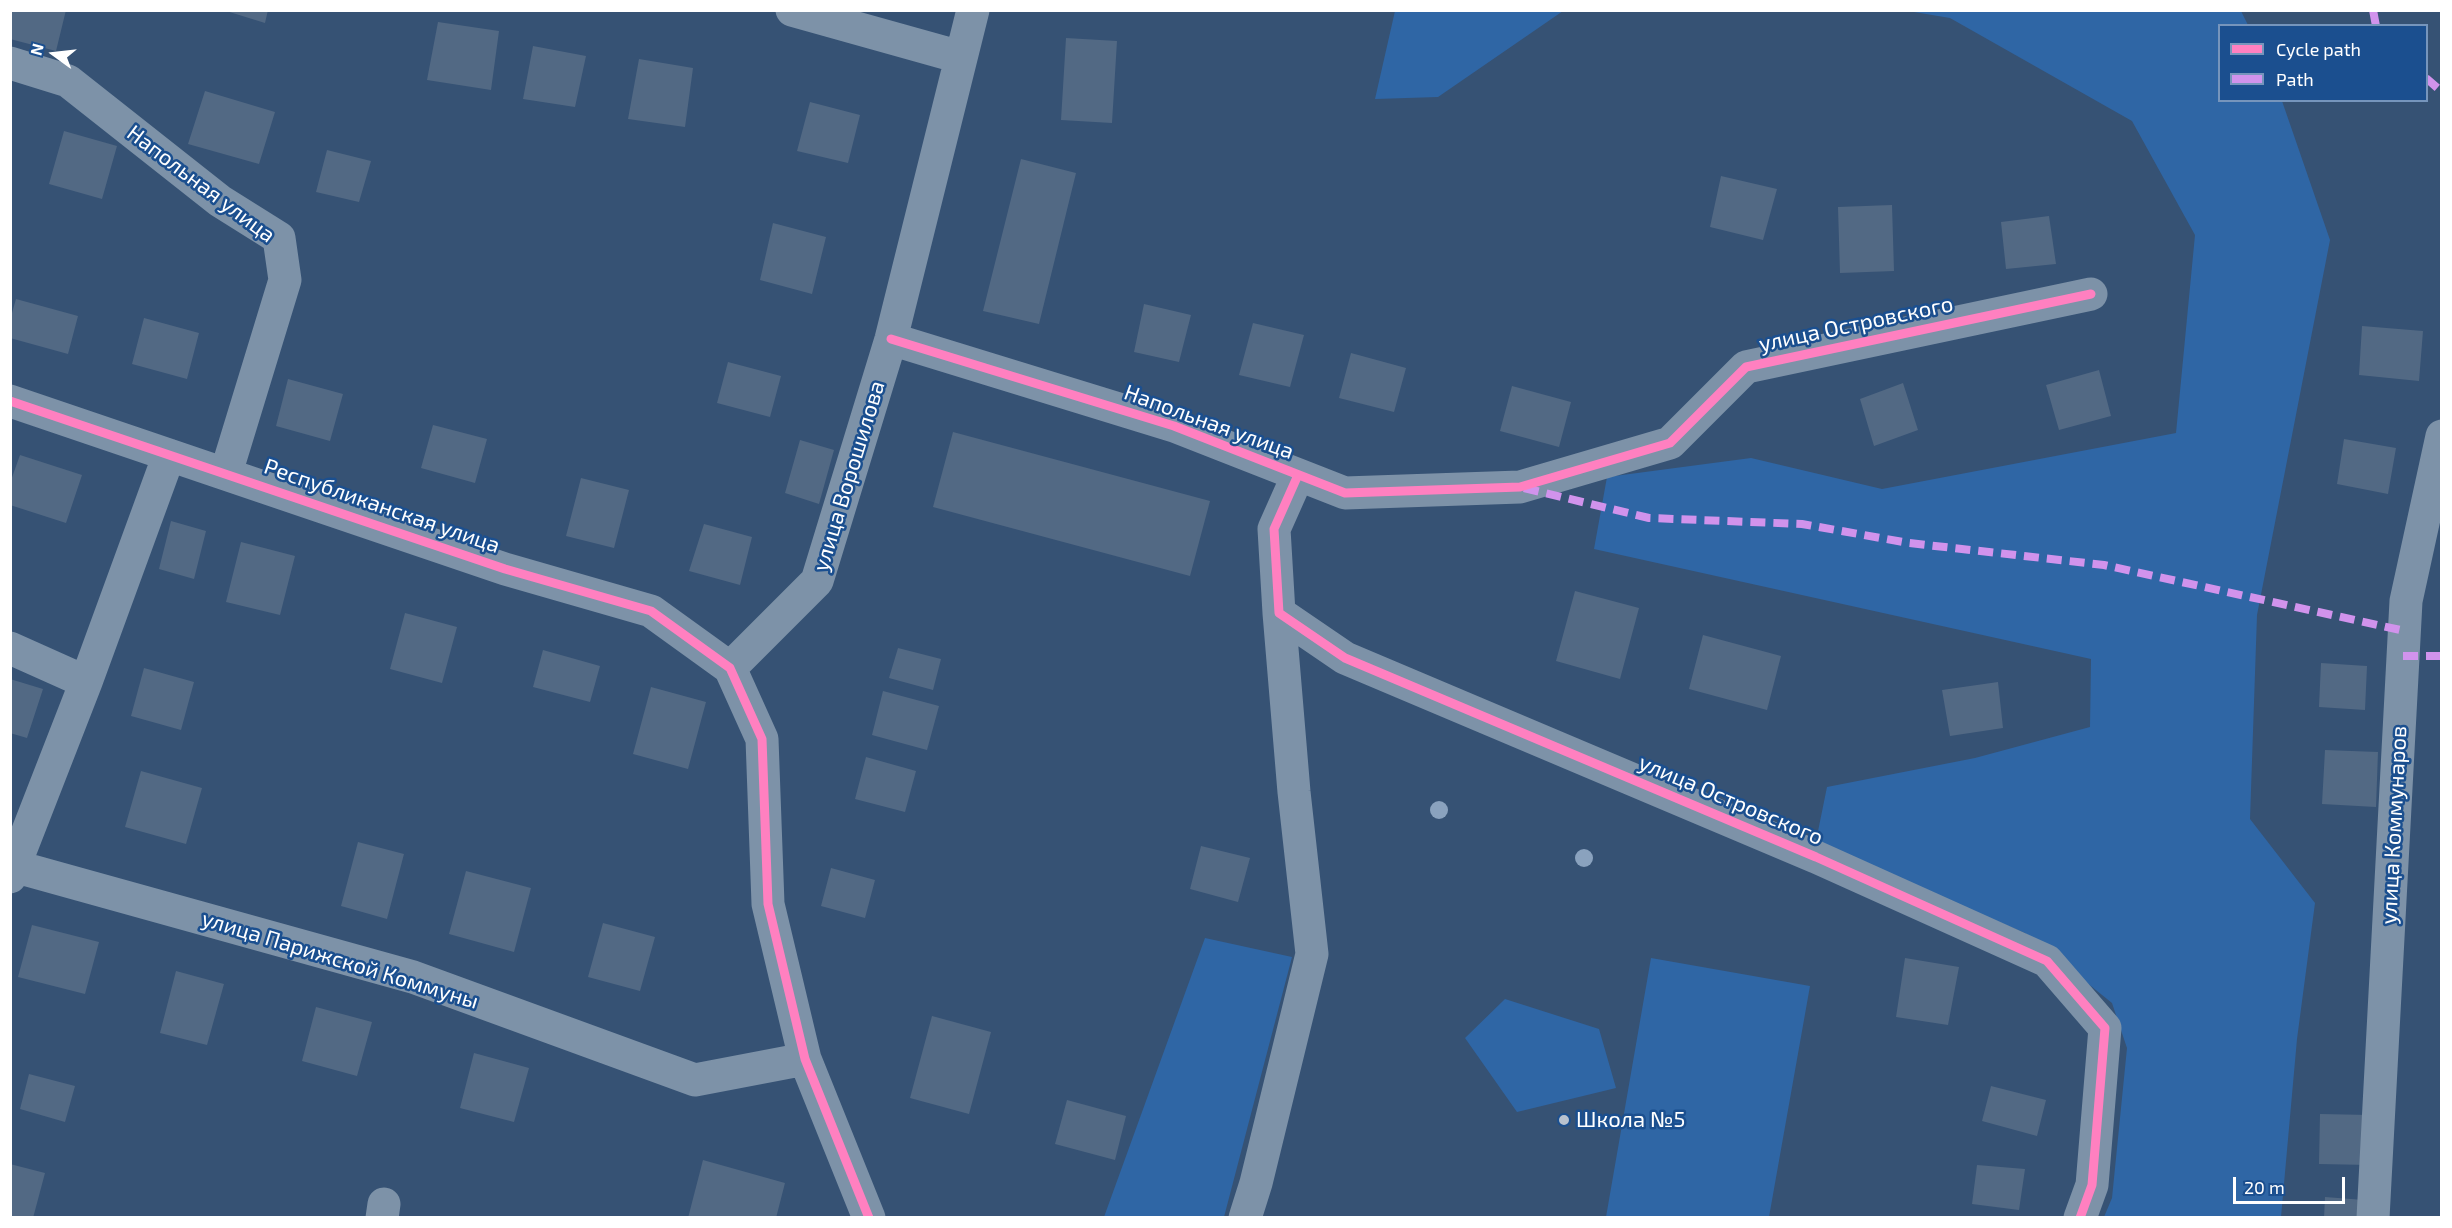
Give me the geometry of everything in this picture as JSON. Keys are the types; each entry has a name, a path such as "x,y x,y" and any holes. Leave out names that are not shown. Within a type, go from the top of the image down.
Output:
{"street":[{"path":"792,10 960,57"},
{"name":"улица Ворошилова","path":"730,668 817,581 891,339 973,10"},
{"name":"Напольная улица","path":"10,63 68,81 220,201 279,238 285,280 226,473"},
{"name":"улица Островского","path":"1520,487 1670,443 1746,367 2091,294"},
{"name":"Напольная улица","path":"891,339 1174,426 1345,494 1520,487"},
{"name":"Республиканская улица","path":"10,401 505,569 651,611 730,668"},
{"name":"улица Коммунаров","path":"2373,1218 2406,601 2442,436"},
{"path":"12,870 86,682 169,455"},
{"path":"1245,1218 1256,1183 1312,954 1294,792 1274,529 1298,475"},
{"name":"улица Островского","path":"1279,613 1345,658 1816,857 2047,961 2105,1028 2092,1185 2080,1218"},
{"path":"10,648 86,682"},
{"path":"730,668 762,739 768,904 805,1059 869,1218"},
{"name":"улица Парижской Коммуны","path":"12,870 413,977 695,1080 805,1059"}],"shaded area":[{"path":"1395,10 1563,11 1438,97 1375,99"},
{"path":"1908,11 2241,11 2248,24 2218,24 2218,102 2282,102 2330,240 2257,615 2250,819 2315,903 2297,1039 2281,1217 2104,1217 2112,1198 2127,1048 2112,1003 2025,933 1815,846 1827,787 1975,758 2090,727 2091,659 1594,549 1607,477 1751,458 1882,489 2176,433 2195,235 2132,121 1950,18"},
{"path":"1205,938 1292,957 1224,1217 1104,1217"},
{"path":"1651,958 1810,986 1769,1217 1606,1217"},
{"path":"1505,999 1599,1029 1616,1088 1517,1112 1465,1038"}],"building":[{"path":"10,10 66,10 56,51 10,39"},
{"path":"223,10 268,10 265,23"},
{"path":"438,22 499,31 491,90 427,80"},
{"path":"1066,38 1117,41 1112,123 1061,120"},
{"path":"533,46 586,56 575,107 523,99"},
{"path":"639,59 693,68 685,127 628,119"},
{"path":"205,91 275,112 259,164 188,144"},
{"path":"810,102 860,115 848,163 797,151"},
{"path":"64,131 117,146 102,199 49,184"},
{"path":"327,150 371,161 359,202 316,192"},
{"path":"1021,159 1076,173 1039,324 983,311"},
{"path":"1721,176 1777,189 1763,240 1710,227"},
{"path":"1892,205 1894,271 1840,273 1838,207"},
{"path":"2049,216 2056,264 2006,269 2001,222"},
{"path":"773,223 826,237 812,294 760,280"},
{"path":"16,299 78,316 68,354 10,338 10,320"},
{"path":"1144,304 1191,315 1179,362 1134,352"},
{"path":"144,318 199,333 187,379 132,364"},
{"path":"1253,323 1304,335 1290,387 1239,375"},
{"path":"2362,326 2423,331 2419,381 2359,375"},
{"path":"1351,353 1406,368 1394,412 1339,398"},
{"path":"728,362 781,376 770,417 717,403"},
{"path":"2099,370 2111,416 2059,430 2046,385"},
{"path":"288,379 343,394 330,441 276,426"},
{"path":"1903,383 1918,430 1874,446 1860,399"},
{"path":"1512,386 1571,402 1559,447 1500,431"},
{"path":"433,425 487,439 475,483 421,468"},
{"path":"953,432 1210,501 1190,576 933,507"},
{"path":"2344,439 2396,448 2388,494 2337,484"},
{"path":"800,440 834,450 819,504 785,493"},
{"path":"20,455 82,475 66,523 10,505 10,483"},
{"path":"581,478 629,490 614,548 566,536"},
{"path":"171,521 206,531 194,579 159,569"},
{"path":"704,524 752,537 740,585 689,571"},
{"path":"241,542 295,556 280,615 226,602"},
{"path":"1575,591 1639,608 1620,679 1556,661"},
{"path":"405,613 457,627 442,683 390,669"},
{"path":"1703,635 1781,656 1767,710 1689,689"},
{"path":"898,648 941,659 933,690 889,678"},
{"path":"543,650 600,666 590,702 533,687"},
{"path":"2321,663 2367,666 2365,710 2319,707"},
{"path":"144,668 194,682 181,730 131,716"},
{"path":"10,679 43,689 27,738 10,733"},
{"path":"1998,682 2003,728 1950,736 1942,690"},
{"path":"651,687 706,702 688,769 633,754"},
{"path":"883,691 939,706 927,750 872,735"},
{"path":"2325,750 2378,752 2376,807 2322,804"},
{"path":"866,757 916,771 905,812 855,799"},
{"path":"141,771 202,788 186,844 125,827"},
{"path":"358,842 404,854 387,919 341,906"},
{"path":"1201,846 1250,858 1238,902 1190,889"},
{"path":"831,868 875,880 865,918 821,906"},
{"path":"466,871 531,888 514,952 449,934"},
{"path":"603,923 655,937 640,991 588,977"},
{"path":"32,925 99,942 85,994 18,977"},
{"path":"1905,958 1959,967 1948,1025 1896,1017"},
{"path":"176,971 224,984 207,1045 160,1033"},
{"path":"316,1007 372,1022 357,1076 302,1061"},
{"path":"932,1016 991,1032 969,1114 910,1098"},
{"path":"474,1053 529,1068 514,1122 460,1108"},
{"path":"29,1074 75,1086 65,1122 20,1109"},
{"path":"1991,1086 2046,1100 2037,1136 1982,1121"},
{"path":"1067,1100 1126,1116 1115,1160 1055,1144"},
{"path":"2320,1114 2370,1115 2369,1165 2319,1164"},
{"path":"703,1160 785,1183 776,1218 688,1218"},
{"path":"10,1164 45,1173 33,1218 10,1218"},
{"path":"1977,1165 2025,1169 2019,1210 1972,1204"},
{"path":"2325,1197 2364,1200 2362,1218 2324,1218"}],"marked path":[{"path":"2373,10 2376,24"},
{"path":"2428,80 2442,92"},
{"path":"1524,488 1649,518 1802,524 1909,543 2104,565 2405,631"},
{"path":"2403,656 2442,656"}],"cycle path":[{"path":"891,339 1174,426 1345,493 1520,487 1670,443 1746,367 2091,294"},
{"path":"10,401 505,569 651,611 730,668 762,739 768,904 805,1059 869,1218"},
{"path":"1298,475 1274,529 1279,613 1345,658 1816,857 2047,961 2105,1028 2092,1185 2080,1218"}],"place":[{"name":"Школа №5","path":"1564,1120"}]}
